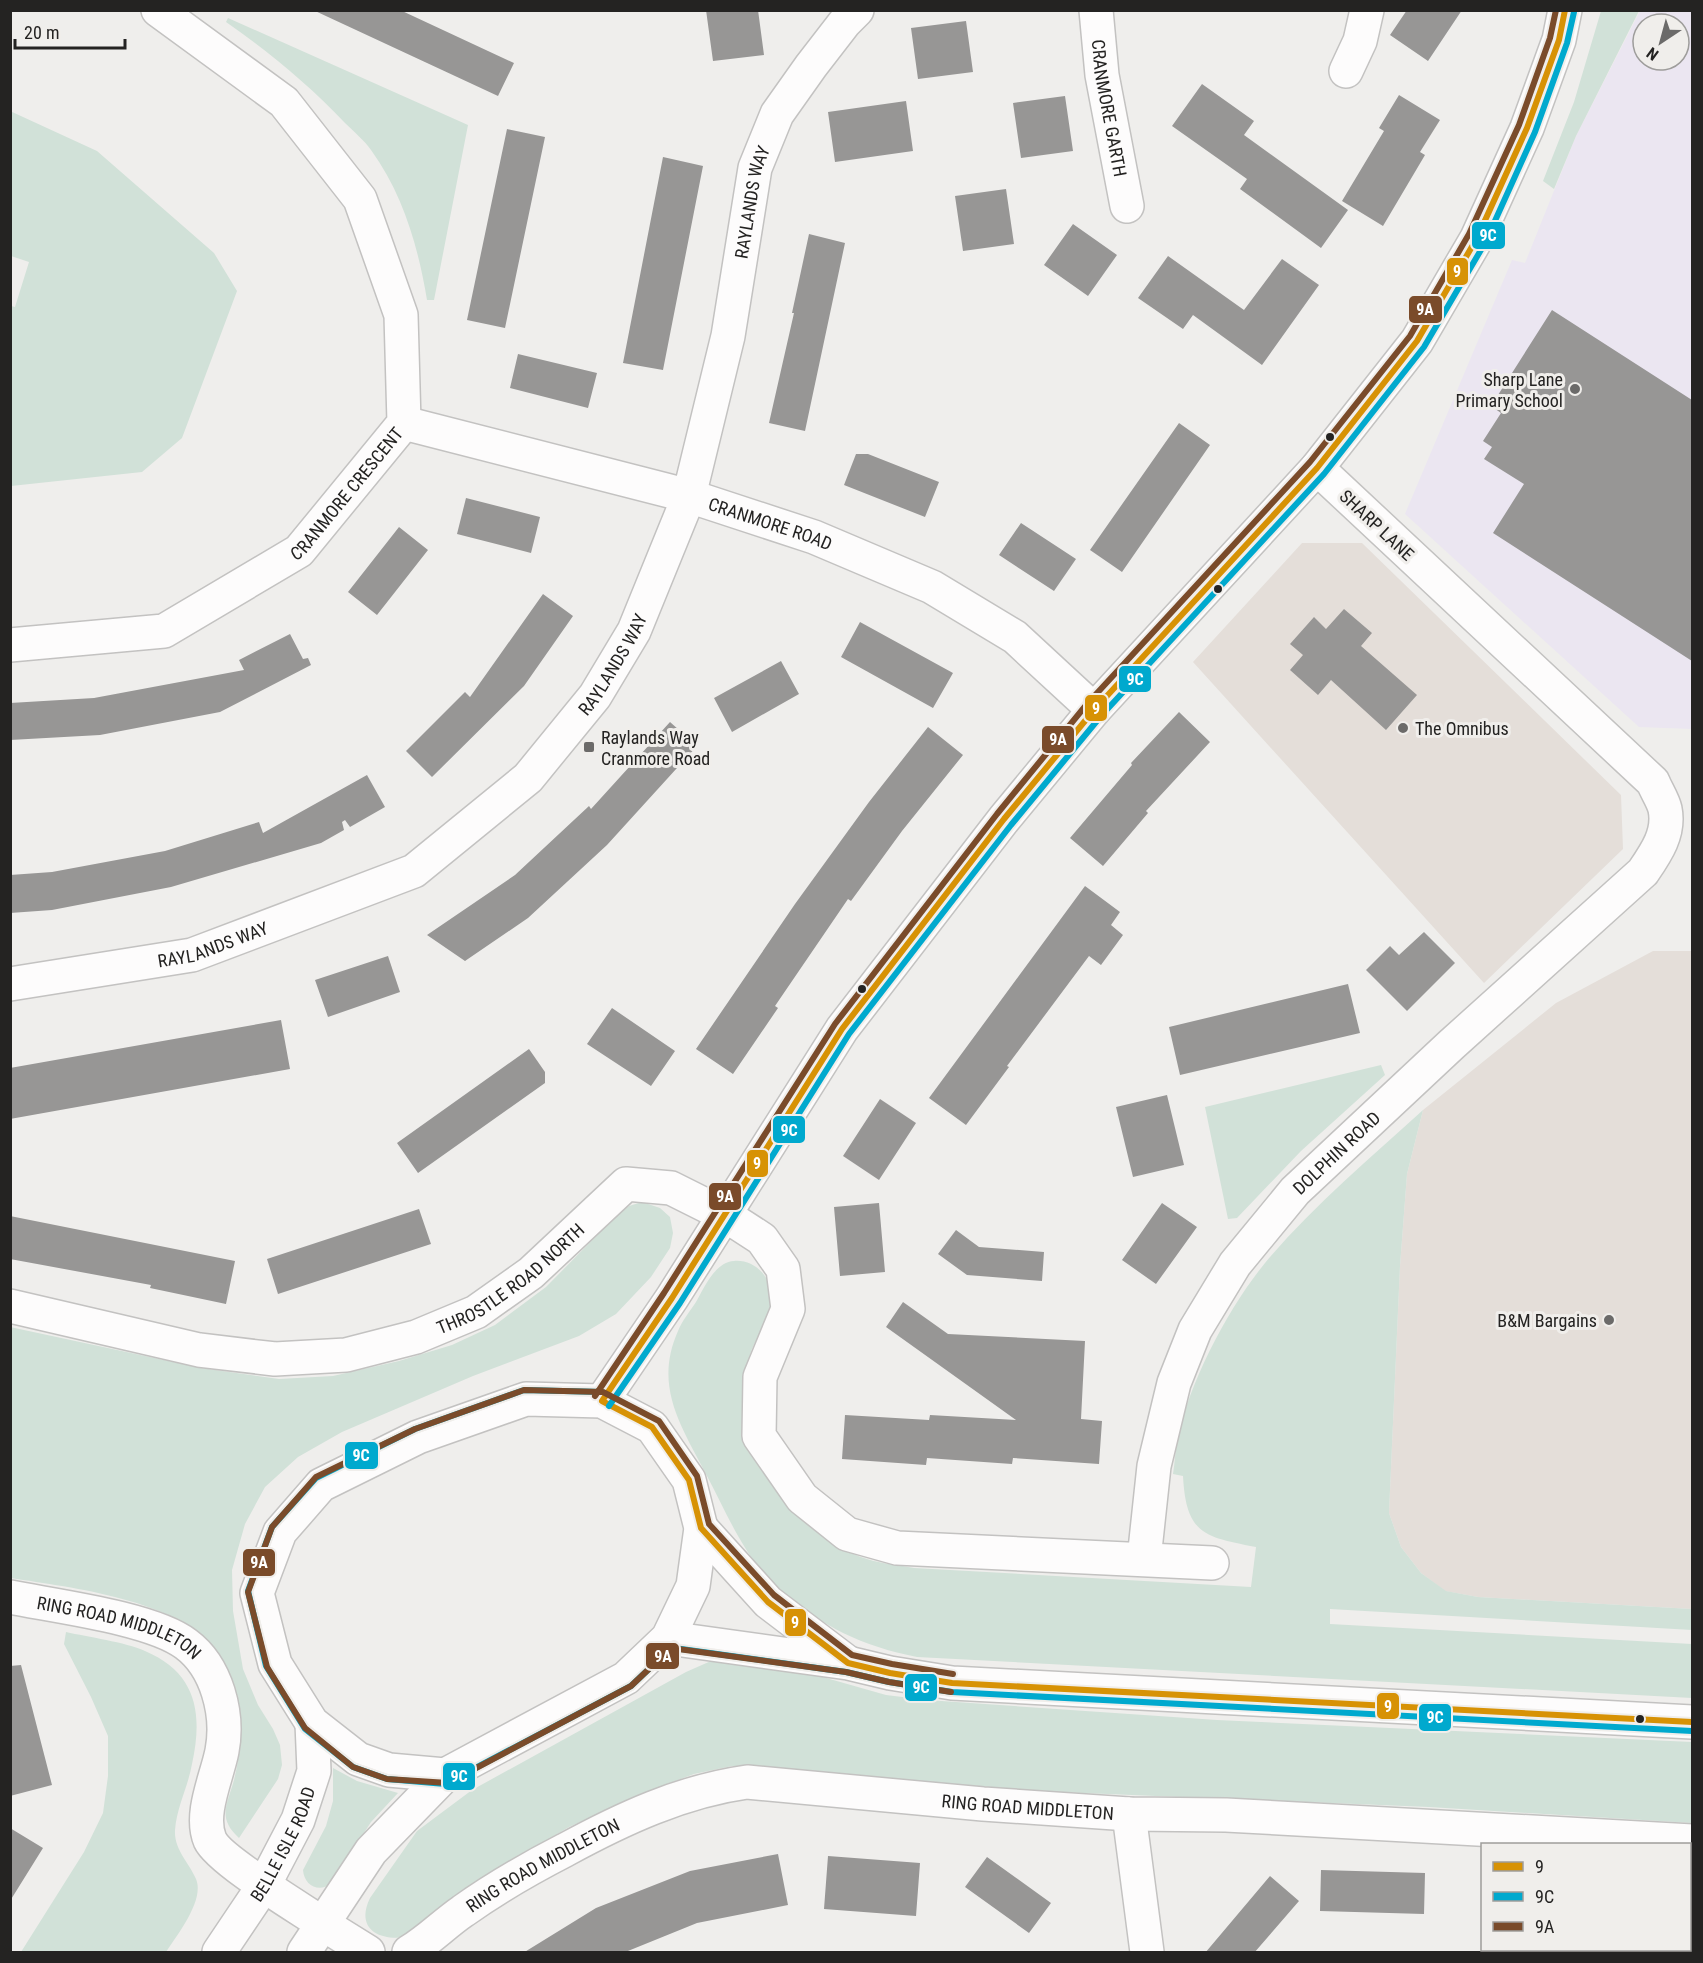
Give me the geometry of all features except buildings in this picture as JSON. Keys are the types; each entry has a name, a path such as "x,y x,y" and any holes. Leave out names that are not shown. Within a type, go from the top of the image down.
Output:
{"street":[{"name":"CRANMORE CRESCENT","path":"10,645 164,631 299,551 404,423 401,315 360,199 284,102 158,10"},
{"name":"RAYLANDS WAY","path":"10,984 192,955 414,871 528,778 595,696 634,631 689,496 728,336 755,168 777,114 811,66 857,10"},
{"name":"CRANMORE GARTH","path":"1096,10 1102,75 1126,206"},
{"path":"1346,71 1360,41 1367,10"},
{"path":"602,1401 672,1298 842,1029 1004,819 1094,710 1317,468 1417,341 1477,238 1527,128 1559,40 1565,10"},
{"name":"CRANMORE ROAD","path":"404,423 689,496 814,537 932,587 1015,637 1094,710"},
{"name":"SHARP LANE","path":"1317,468 1653,782 1665,808 1665,831"},
{"name":"DOLPHIN ROAD","path":"1144,1559 1154,1466 1174,1383 1195,1330 1234,1264 1295,1191 1451,1045 1643,872 1659,849 1665,831"},
{"name":"THROSTLE ROAD NORTH","path":"10,1306 199,1350 275,1359 346,1355 416,1338 476,1312 531,1273 626,1184 671,1188 725,1215 762,1239 783,1269 788,1309 760,1377 759,1436 802,1498 847,1534 897,1548 1144,1559"},
{"path":"304,1953 371,1851 445,1775 626,1678 668,1638 693,1586 701,1528 689,1480 652,1427 602,1401 526,1399 418,1437 321,1485 280,1532 257,1593 275,1664 312,1723 358,1759 389,1770 445,1775"},
{"path":"701,1528 768,1602 848,1663"},
{"path":"1144,1559 1212,1563"},
{"name":"RING ROAD MIDDLETON","path":"10,1597 120,1619 159,1630 186,1644 205,1664 217,1687 224,1718 223,1745 206,1821 210,1840 218,1851 264,1885 368,1953"},
{"path":"668,1638 848,1663 890,1673 952,1683 1692,1722"},
{"name":"BELLE ISLE ROAD","path":"219,1953 264,1885 298,1820 314,1771 312,1723"},
{"name":"RING ROAD MIDDLETON","path":"409,1953 463,1911 552,1856 600,1831 669,1800 724,1785 747,1782 983,1804 1129,1814 1226,1815 1538,1838 1692,1841"},
{"path":"1129,1814 1147,1953"}],"shaded area":[{"path":"1601,11 1639,11 1631,12 1631,27 1576,136 1554,189 1543,181 1574,102"},
{"name":"Sharp Lane Primary School","path":"1640,11 1692,11 1692,729 1639,727 1405,514 1512,260 1525,263 1576,136 1631,29 1631,72 1691,72 1691,12"},
{"path":"228,18 468,125 434,300 427,300 408,221 392,184 371,150 303,82 226,22"},
{"path":"10,111 97,151 214,253 237,291 182,438 142,472 11,486 11,306 15,307 29,262 11,256"},
{"name":"The Omnibus","path":"1302,543 1362,543 1621,795 1623,849 1484,983 1193,662"},
{"path":"1653,951 1692,951 1692,1609 1478,1597 1445,1591 1421,1573 1401,1547 1389,1513 1400,1266 1407,1174 1423,1110 1556,1003"},
{"path":"1381,1065 1385,1075 1301,1151 1237,1218 1228,1219 1205,1107"},
{"path":"1423,1110 1407,1174 1400,1266 1389,1513 1401,1547 1421,1573 1446,1591 1478,1597 1692,1609 1692,1630 1330,1609 1330,1624 1692,1644 1692,1698 917,1657 861,1641 811,1614 763,1573 747,1550 732,1526 680,1423 670,1389 668,1370 671,1351 684,1320 716,1271 727,1262 734,1261 742,1261 757,1268 767,1279 772,1294 771,1310 752,1348 748,1365 754,1451 764,1472 787,1504 801,1519 833,1543 850,1553 867,1559 914,1568 1251,1587 1256,1547 1223,1540 1201,1530 1188,1510 1183,1476 1173,1474 1178,1438 1191,1393 1225,1323 1265,1263 1321,1203"},
{"path":"642,1202 660,1208 670,1217 673,1233 670,1248 651,1277 616,1314 579,1336 473,1376 342,1432 298,1457 265,1487 245,1524 232,1570 233,1611 243,1669 258,1705 280,1745 282,1765 278,1779 239,1838 232,1831 226,1817 238,1760 240,1733 238,1713 230,1676 218,1652 200,1634 177,1619 151,1608 93,1592 11,1578 10,1327 201,1368 279,1379 333,1376 399,1361 452,1345 495,1325 546,1287 617,1215 629,1206"},
{"path":"66,1632 117,1642 145,1651 176,1671 186,1683 192,1697 197,1728 195,1746 178,1813 175,1837 182,1856 196,1879 197,1897 183,1927 166,1952 21,1952 84,1852 103,1813 108,1776 108,1736 64,1644"},
{"path":"728,1657 791,1668 886,1695 927,1700 1217,1720 1692,1742 1692,1823 1429,1807 1034,1791 732,1766 694,1774 646,1792 569,1827 498,1869 406,1937 387,1937 372,1931 366,1918 370,1898 417,1831 472,1790 686,1672 711,1661"},
{"path":"333,1768 357,1781 398,1793 371,1822 331,1884 321,1888 312,1886 306,1880 303,1870 326,1826 333,1801"}],"transit line":[{"name":"9A","path":"595,1396 664,1293 835,1024 997,814 1087,704 1310,462 1410,336 1469,234 1519,125 1550,38 1556,10"},
{"name":"9","path":"602,1401 672,1298 842,1029 1004,819 1094,710 1317,468 1417,341 1477,238 1527,128 1559,40 1565,10"},
{"name":"9C","path":"609,1406 680,1303 849,1034 1011,825 1101,716 1324,474 1424,347 1485,243 1535,132 1567,43 1574,12"},
{"name":"9C","path":"602,1392 524,1390 415,1429 316,1478 272,1527 248,1591 266,1666 305,1729 353,1767 387,1779 445,1784 631,1686 674,1645"},
{"name":"9A","path":"951,1692 846,1672 671,1648 631,1686 448,1783 387,1779 353,1767 305,1728 267,1667 248,1592 272,1527 316,1477 415,1429 524,1390 603,1392 659,1421 697,1476 709,1524 774,1595 852,1655 953,1674"},
{"name":"9","path":"602,1401 652,1427 689,1480 701,1528 768,1602 848,1663 890,1673 952,1683 1692,1722"},
{"name":"9C","path":"667,1647 846,1672 889,1682 952,1692 1692,1731"}],"place":[{"name":"Sharp Lane Primary School","path":"1575,389"},
{"name":"The Omnibus","path":"1403,728"},
{"name":"Raylands Way Cranmore Road","path":"589,747"},
{"name":"B&M Bargains","path":"1609,1320"}]}
